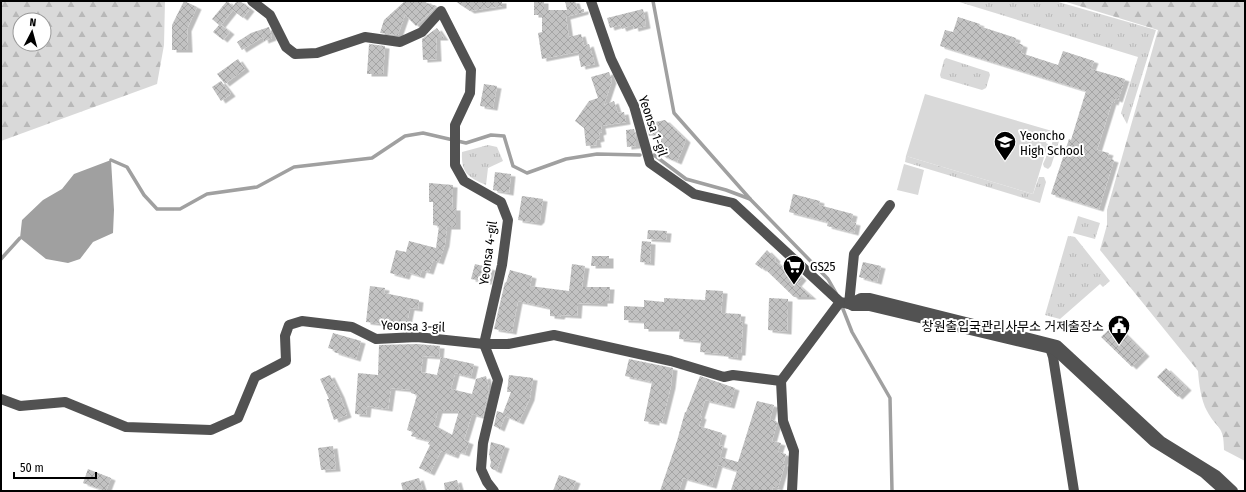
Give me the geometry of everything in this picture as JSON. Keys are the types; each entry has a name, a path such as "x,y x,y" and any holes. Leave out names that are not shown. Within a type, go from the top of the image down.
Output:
{"street":[{"name":"Yeonsa 4-gil","path":"252,1 270,15 286,47 295,54 317,53 365,37 400,42 422,32 441,11 471,70 470,93 455,124 455,165 464,181 501,202 508,220 502,265 484,344"},
{"name":"Yeonsa 1-gil","path":"591,1 611,59 634,106 650,163 694,194 733,203 830,293 845,303"},
{"path":"792,491 794,451 783,421 781,382 845,303 854,254 890,205"},
{"path":"845,303 853,306 869,306 1063,349 1161,440 1204,466 1233,491"},
{"name":"Yeonsa 3-gil","path":"1,399 20,406 65,402 126,427 211,430 238,418 255,377 286,361 285,336 289,325 302,321 352,327 376,338 417,337 484,344 508,344 554,335 671,360 724,377 733,375 781,382"},
{"path":"484,344 498,380 483,443 481,469 487,482 494,491"},
{"path":"1049,345 1074,491"},
{"path":"1049,345 1154,442 1204,473 1224,491"}],"green space":[{"path":"1,1 165,1 164,45 157,84 1,141"},
{"path":"956,1 1055,1 1156,30 1127,124 1121,113 1138,57"},
{"path":"1063,1 1245,1 1245,461 1224,450 1224,442 1221,431 1207,411 1203,402 1198,371 1100,250 1107,225 1107,210 1158,30"},
{"path":"946,58 989,72 990,75 986,88 982,90 941,78 940,75 944,60"},
{"path":"925,94 1052,131 1049,133 1046,143 1048,144 1033,194 906,156"},
{"path":"1054,132 1062,132 1051,166 1048,169 1044,167 1043,164 1052,144"},
{"path":"488,145 497,147 503,161 488,168 486,185 470,177 464,170 462,152"},
{"path":"906,156 1033,194 1039,177 1044,177 1046,182 1040,203 905,162"},
{"path":"904,164 924,170 918,195 897,190"},
{"path":"1078,216 1100,223 1095,239 1073,233"},
{"path":"1068,236 1075,237 1110,281 1103,287 1100,284 1060,319 1045,315"}],"shaded area":[{"path":"111,160 114,210 113,233 93,242 80,259 68,263 46,259 20,238 22,220 43,200 62,189 74,174"}],"building":[{"path":"184,1 197,7 187,29 188,50 172,50 172,25"},
{"path":"227,1 233,6 237,1 240,1 250,9 243,18 233,10 221,25 230,32 223,40 213,32 219,25 212,19"},
{"path":"405,1 427,1 426,3 437,6 416,26 405,15 398,35 380,33 384,20"},
{"path":"455,1 502,1 502,6 470,11"},
{"path":"534,1 544,1 544,10 567,10 565,1 575,1 578,10 584,9 584,12 566,17 569,37 581,34 584,46 589,44 595,64 581,67 578,52 542,59 538,33 542,32 542,15 534,15"},
{"path":"643,9 646,26 634,29 633,25 622,29 620,25 610,28 607,18"},
{"path":"958,17 980,24 979,26 1016,38 1015,42 1023,45 1021,53 1058,65 1063,51 1094,61 1091,69 1125,79 1118,100 1115,99 1114,103 1112,102 1097,150 1109,153 1107,158 1114,160 1099,209 1051,194 1069,139 1071,140 1086,91 940,46 945,30 953,32"},
{"path":"269,27 272,38 264,41 263,37 242,50 237,42 251,33"},
{"path":"437,28 444,38 436,38 437,59 423,60 422,39"},
{"path":"369,44 385,46 383,74 367,74"},
{"path":"238,59 245,69 225,84 217,74"},
{"path":"609,72 612,81 604,105 614,101 618,113 624,112 626,122 601,126 602,132 599,133 600,139 596,140 597,145 586,146 584,128 575,121 589,101 598,98 591,77"},
{"path":"221,81 231,94 221,101 212,87"},
{"path":"484,84 497,86 493,108 480,106"},
{"path":"665,120 686,140 677,162 661,155 661,134 649,136 646,124"},
{"path":"634,129 636,146 627,147 626,130"},
{"path":"495,172 511,174 509,193 493,190"},
{"path":"429,183 453,185 452,208 456,208 456,227 447,227 445,244 439,262 433,260 429,272 422,270 420,276 407,272 405,277 390,273 396,250 406,252 409,241 436,248 439,226 433,225 433,202 429,202"},
{"path":"793,194 820,201 819,205 853,214 851,222 856,223 854,233 827,226 828,222 789,212"},
{"path":"522,196 543,199 540,220 537,223 518,220"},
{"path":"648,230 667,231 666,240 647,239"},
{"path":"642,241 651,242 650,263 640,262"},
{"path":"767,250 776,259 775,261 790,273 793,270 802,278 797,284 812,297 794,297 763,267 762,269 755,264"},
{"path":"592,256 609,256 609,266 591,266"},
{"path":"863,262 881,266 877,282 859,277"},
{"path":"475,264 491,268 487,282 471,279"},
{"path":"572,264 585,266 582,287 610,287 609,301 603,301 603,304 578,303 577,316 561,315 560,317 550,316 550,308 518,301 512,332 494,329 505,282 506,283 510,270 532,276 530,286 569,291"},
{"path":"370,286 385,288 384,293 419,300 418,309 410,308 406,328 366,322"},
{"path":"706,290 723,291 721,313 741,314 740,321 743,322 741,353 738,353 737,358 724,356 724,354 700,352 701,341 679,339 680,329 644,329 644,321 624,320 624,306 644,307 644,300 664,302 664,298 705,300"},
{"path":"769,298 788,299 787,332 768,330"},
{"path":"1115,324 1145,354 1132,367 1101,337"},
{"path":"333,333 361,341 356,359 334,352 335,350 328,348"},
{"path":"417,344 440,346 439,357 423,356 421,372 437,375 441,357 474,364 471,377 455,373 451,389 472,394 476,379 486,376 489,389 483,417 472,414 464,440 469,442 465,454 456,451 454,456 441,451 430,473 419,468 430,445 428,444 430,441 411,436 413,432 407,430 417,395 411,393 411,390 391,388 388,409 367,406 366,415 355,414 358,373 378,375 379,345","holes":["438,411 459,411 452,435 434,425"]},
{"path":"629,359 673,368 671,386 662,422 655,420 655,423 644,421 652,382 625,376"},
{"path":"1166,368 1187,388 1178,397 1157,377"},
{"path":"330,375 340,395 347,415 334,420 327,399 329,399 320,379"},
{"path":"509,375 533,378 530,398 519,422 505,416 500,429 494,426 497,411 503,413 511,392 507,392"},
{"path":"700,376 735,388 730,406 705,400 700,416 702,417 699,426 722,433 719,445 723,446 720,457 738,462 757,401 774,405 770,419 776,421 777,423 772,441 781,443 778,452 786,454 783,464 785,464 778,488 773,487 772,491 731,490 737,471 718,465 712,486 683,478 679,491 660,491 685,412"},
{"path":"491,442 505,446 497,471 492,469 490,466 491,462 489,454"},
{"path":"333,446 336,469 321,470 318,448"},
{"path":"88,469 111,478 106,491 83,483"},
{"path":"559,475 576,481 572,491 553,491"},
{"path":"419,478 423,491 403,491 401,483"},
{"path":"457,480 460,491 445,491 444,483"}],"waterway":[{"path":"653,1 674,113 751,200 828,279 836,293"},
{"path":"111,160 127,167 144,195 157,209 180,209 207,194 257,187 294,167 372,158 405,136 423,133 466,143 491,135 504,136 513,166 527,173 566,159 597,154 640,155"},
{"path":"654,155 686,179 726,190 750,199"},
{"path":"1,259 20,238"},
{"path":"841,304 852,332 890,398 892,491"}],"place":[{"name":"Yeoncho High School","path":"1005,162"},
{"name":"GS25","path":"794,286"},
{"name":"창원출입국관리사무소 거제출장소","path":"1119,346"}]}
